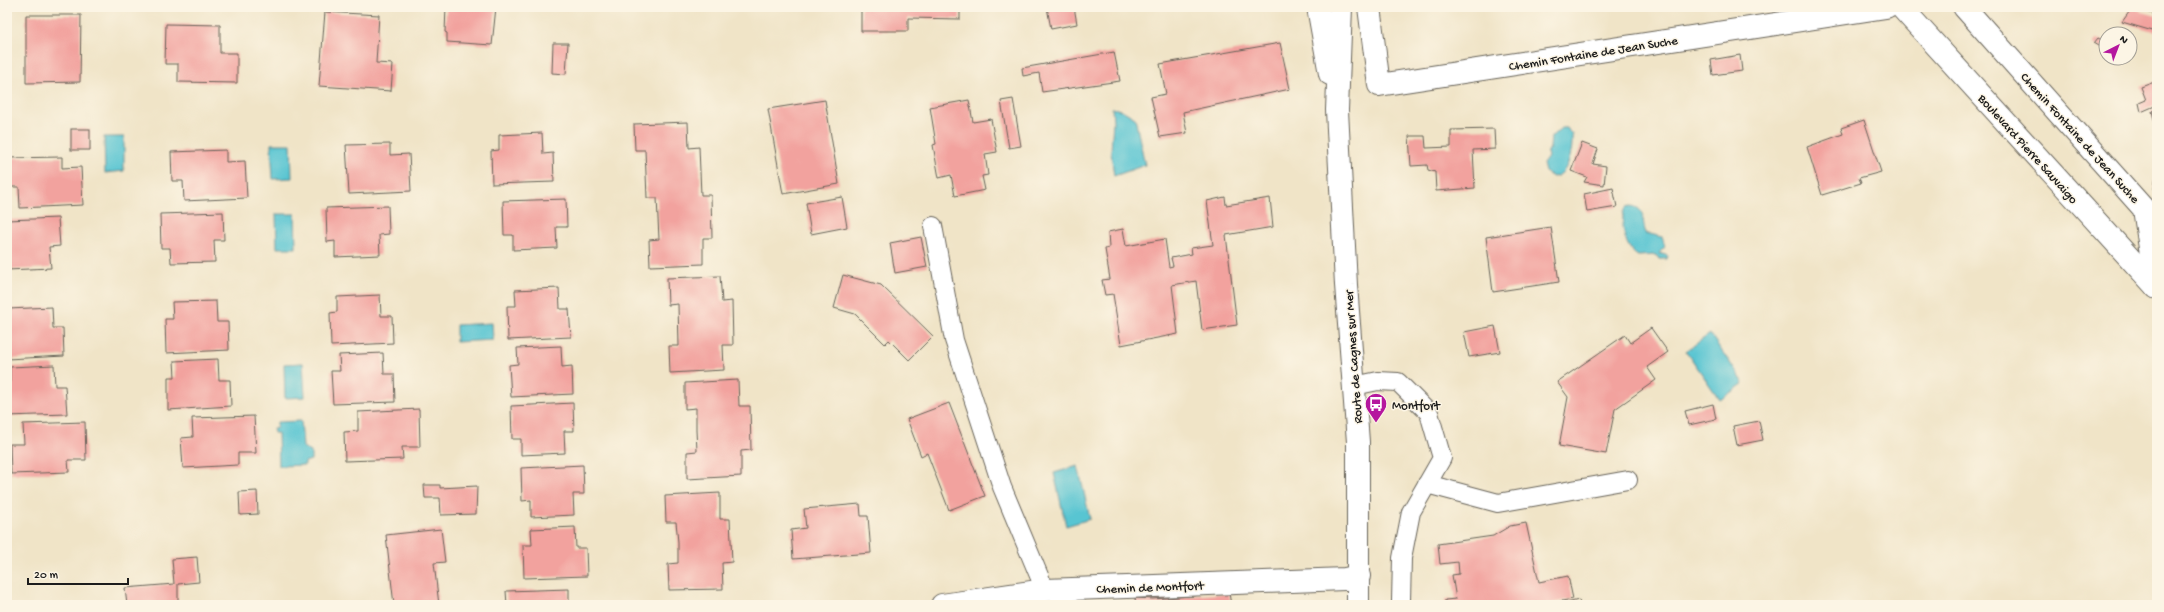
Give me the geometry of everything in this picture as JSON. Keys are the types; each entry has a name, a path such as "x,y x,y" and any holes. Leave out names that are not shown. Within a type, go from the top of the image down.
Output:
{"street":[{"name":"Route de Cagnes sur Mer","path":"1318,7 1337,110"},
{"name":"Route de Cagnes sur Mer","path":"1341,7 1337,110 1358,442 1360,576 1358,605"},
{"name":"Chemin Fontaine de Jean Suche","path":"1369,7 1379,85 1886,7"},
{"name":"Boulevard Pierre Sauvaigo","path":"1901,7 2157,288"},
{"name":"Chemin Fontaine de Jean Suche","path":"1964,7 2144,209 2157,288"},
{"name":"Chemin de Montfort","path":"942,605 1045,590 1345,579 1360,576"}],"lane":[{"path":"933,226 954,340 1002,487 1045,590"},
{"path":"1354,386 1378,381 1398,382 1429,413 1442,458 1411,512 1402,558 1400,601 1402,605"},
{"path":"1427,484 1498,503 1628,480"}],"water":[{"path":"1112,108 1122,110 1135,118 1145,165 1114,176 1111,152 1113,121"},
{"path":"1561,128 1566,128 1572,134 1571,153 1567,166 1559,175 1553,177 1545,172 1543,164 1548,157 1547,153 1550,148 1551,137"},
{"path":"104,137 124,137 124,171 105,173"},
{"path":"271,144 291,144 292,178 273,179"},
{"path":"1627,207 1636,207 1643,216 1646,233 1662,237 1665,247 1659,253 1668,256 1667,259 1659,259 1656,255 1638,256 1629,247 1624,233 1623,218"},
{"path":"276,214 295,214 296,248 277,248"},
{"path":"492,323 493,340 456,342 456,325"},
{"path":"1710,334 1744,383 1720,400 1686,351"},
{"path":"303,363 305,397 285,398 284,364"},
{"path":"301,421 303,447 311,452 311,460 305,462 305,465 279,466 278,433 274,433 273,429 277,428 277,422"},
{"path":"1078,466 1090,519 1066,526 1054,473"}],"building":[{"path":"446,7 496,7 492,45 447,42 447,33 445,32"},
{"path":"861,7 960,7 960,19 908,18 908,31 861,31"},
{"path":"1047,7 1074,7 1077,24 1051,29"},
{"path":"2132,8 2157,15 2156,32 2122,22"},
{"path":"325,12 379,15 376,63 393,64 391,91 319,86"},
{"path":"26,15 81,15 80,82 26,83"},
{"path":"166,24 220,25 220,53 237,53 237,83 178,82 178,64 165,64"},
{"path":"2098,38 2098,45 2094,43"},
{"path":"553,43 568,43 566,74 552,73"},
{"path":"1280,43 1290,89 1183,112 1187,133 1160,137 1151,97 1166,94 1160,64"},
{"path":"1114,52 1120,81 1042,92 1039,73 1023,76 1022,68"},
{"path":"1740,55 1742,71 1713,75 1711,60"},
{"path":"2157,81 2157,105 2141,112 2139,103 2146,100 2141,87"},
{"path":"1013,99 1021,146 1009,148 1001,101"},
{"path":"825,100 839,184 783,194 768,109"},
{"path":"969,100 973,122 991,119 997,152 985,154 988,175 982,176 985,190 955,196 951,175 939,178 933,145 936,144 930,107"},
{"path":"2157,109 2157,127 2156,128 2152,111"},
{"path":"1864,120 1881,172 1859,178 1861,183 1822,195 1807,147 1843,134 1841,128"},
{"path":"688,122 689,148 699,147 701,195 711,195 712,238 703,238 703,264 650,266 649,240 659,239 657,198 647,198 645,150 635,150 634,124"},
{"path":"71,129 90,129 90,150 71,150"},
{"path":"1494,129 1495,149 1473,150 1475,188 1436,191 1435,172 1428,170 1427,165 1411,166 1409,136 1425,136 1426,148 1451,147 1451,130"},
{"path":"542,133 543,154 553,153 554,182 492,184 491,151 499,150 499,135"},
{"path":"1582,143 1598,149 1593,164 1606,166 1604,185 1584,182 1587,177 1571,171"},
{"path":"390,144 390,155 409,154 411,191 349,194 346,145"},
{"path":"226,150 226,162 245,161 247,198 184,201 183,181 172,181 171,152"},
{"path":"62,157 62,168 81,167 83,205 20,208 19,187 7,187 7,158"},
{"path":"2156,174 2157,189 2154,189"},
{"path":"1613,188 1617,207 1587,212 1584,194"},
{"path":"842,197 847,227 811,234 806,203"},
{"path":"1225,197 1226,205 1270,198 1273,227 1226,235 1237,325 1202,330 1196,281 1172,285 1178,334 1121,345 1113,294 1105,295 1102,280 1110,279 1105,249 1109,248 1108,232 1123,229 1126,246 1165,239 1169,267 1173,266 1171,258 1192,254 1191,248 1213,245 1207,201"},
{"path":"566,199 567,227 556,227 557,248 513,250 513,235 504,235 503,201"},
{"path":"388,206 389,234 379,235 380,255 335,257 335,241 327,242 326,208"},
{"path":"223,212 224,240 214,240 215,262 171,263 170,248 161,248 160,214"},
{"path":"58,218 60,246 49,247 51,268 7,270 7,220"},
{"path":"1551,227 1559,282 1493,292 1486,237"},
{"path":"921,237 927,267 895,273 890,243"},
{"path":"843,275 881,285 933,336 909,360 889,340 885,344 855,314 834,308"},
{"path":"720,276 722,302 732,301 733,345 723,345 724,370 670,373 669,346 679,346 678,304 668,305 667,278"},
{"path":"559,288 560,309 569,309 571,337 508,340 507,306 516,306 515,290"},
{"path":"380,295 381,316 392,316 393,343 331,346 330,313 337,312 337,297"},
{"path":"216,301 217,322 228,322 229,350 166,353 165,319 173,319 172,302"},
{"path":"52,307 53,328 63,328 64,356 7,359 8,309"},
{"path":"1495,326 1500,352 1469,357 1464,332"},
{"path":"1651,328 1668,352 1647,367 1656,380 1615,409 1606,454 1559,446 1568,397 1557,382 1625,335 1630,343"},
{"path":"561,346 562,367 572,366 573,394 511,397 509,365 518,364 517,348"},
{"path":"383,353 384,374 394,374 395,402 333,404 331,371 340,371 339,355"},
{"path":"218,359 219,380 230,380 231,406 168,410 168,377 175,377 174,361"},
{"path":"54,365 55,386 65,386 67,414 7,416 7,382 10,382 10,367"},
{"path":"738,380 739,406 750,406 751,450 741,451 741,476 687,479 687,452 697,451 696,408 685,409 685,383"},
{"path":"573,403 574,431 564,431 565,453 521,455 521,439 512,439 511,406"},
{"path":"949,403 985,496 949,510 927,453 921,456 907,419"},
{"path":"1713,404 1716,419 1689,425 1685,411"},
{"path":"419,409 420,447 402,447 403,459 345,461 344,432 358,431 358,412"},
{"path":"254,416 256,453 238,453 238,465 183,468 181,438 193,437 192,418"},
{"path":"1759,421 1763,440 1737,445 1733,426"},
{"path":"85,422 86,460 68,460 69,472 11,474 10,444 24,444 23,424"},
{"path":"583,465 584,494 573,494 574,515 531,517 531,500 522,501 521,468"},
{"path":"424,485 440,485 440,488 477,486 476,514 441,515 440,498 425,498"},
{"path":"257,491 258,514 240,515 239,492"},
{"path":"720,493 720,519 730,519 732,562 722,563 723,589 669,590 668,564 678,563 678,542 676,522 666,522 665,496"},
{"path":"860,504 861,516 868,516 871,553 793,559 791,530 806,528 804,509"},
{"path":"1526,523 1539,582 1568,576 1573,599 1540,605 1445,605 1445,600 1456,599 1452,575 1459,574 1458,562 1440,564 1438,544 1493,536 1510,526"},
{"path":"575,527 576,548 586,548 587,576 524,578 523,545 532,545 531,529"},
{"path":"441,529 445,562 434,563 439,605 394,605 386,535"},
{"path":"197,557 199,582 178,584 178,605 127,605 125,588 174,584 172,559"},
{"path":"569,589 569,605 507,605 506,591"},
{"path":"1229,593 1231,605 1136,605 1135,598 1153,599"},
{"path":"1579,600 1580,605 1562,605 1562,604"}],"place":[{"name":"Montfort","path":"1376,424"}]}
